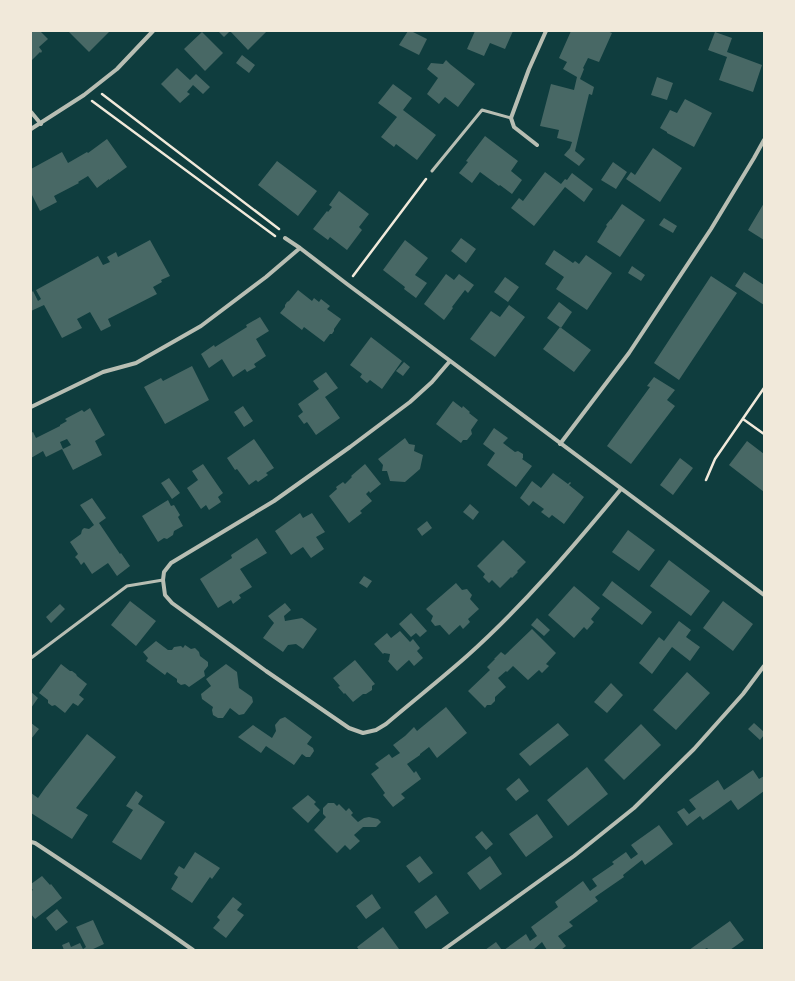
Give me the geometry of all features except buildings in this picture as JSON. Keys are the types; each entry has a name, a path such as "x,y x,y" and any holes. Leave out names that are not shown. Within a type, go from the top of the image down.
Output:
{"street":[{"path":"31,129 84,96 117,69 153,31"},
{"path":"537,145 514,126 511,118 529,69 546,31"},
{"path":"31,112 41,124"},
{"path":"560,444 629,352 711,229 764,140"},
{"path":"285,238 764,595"},
{"path":"31,407 103,372 136,363 201,326 266,277 300,248"},
{"path":"450,361 432,382 410,402 350,447 274,501 170,563 164,572 163,580 165,595 172,603 266,671 349,728 363,733 376,730 386,724 467,656 509,616 550,573 622,489"},
{"path":"443,950 574,856 634,808 694,750 743,694 764,666"},
{"path":"31,842 35,843 95,883 193,950"}],"lane":[{"path":"432,171 482,110 511,118"},
{"path":"31,658 127,586 163,580"}],"path":[{"path":"93,88 281,230 285,238"},
{"path":"84,96 275,236 285,238"},
{"path":"346,284 432,171"},
{"path":"706,480 715,459 764,388"},
{"path":"743,419 764,434"}]}
